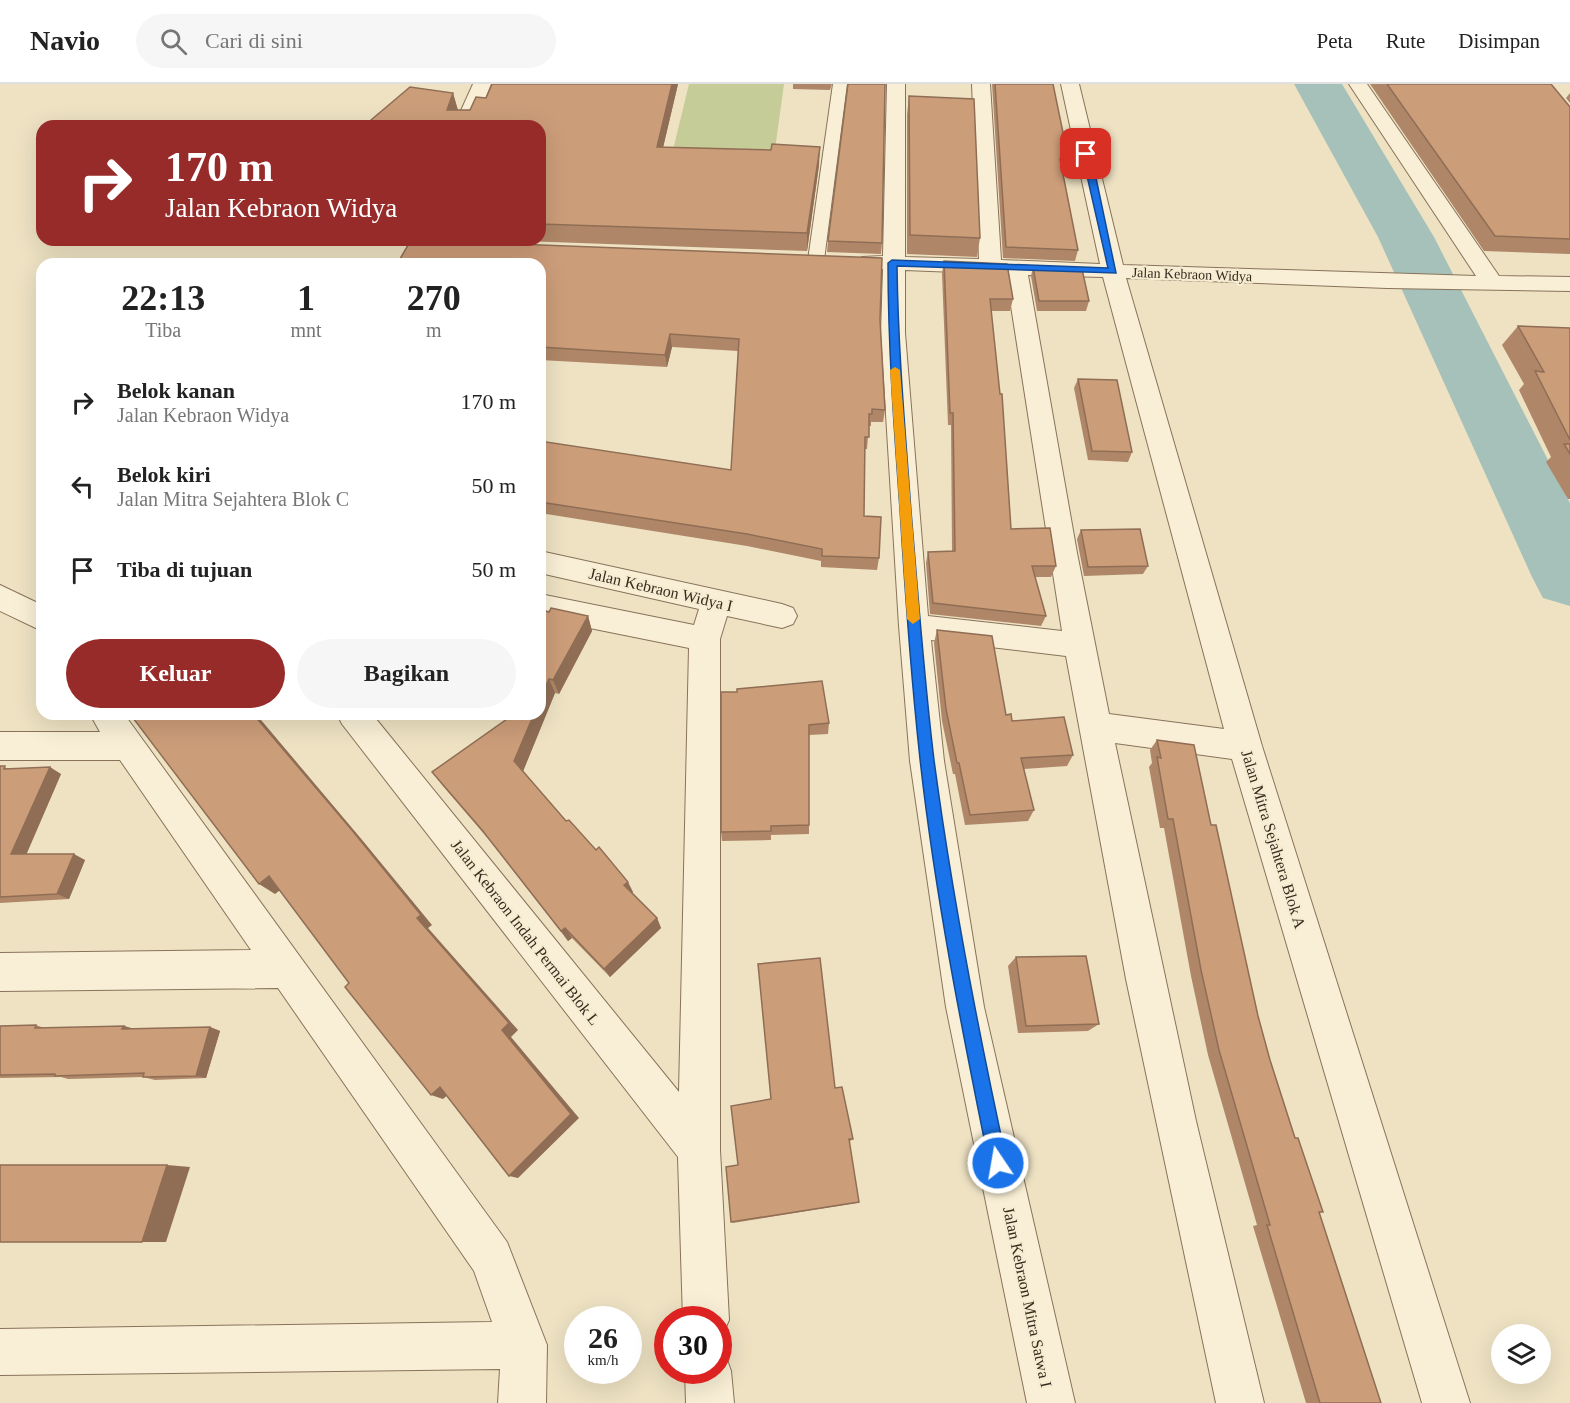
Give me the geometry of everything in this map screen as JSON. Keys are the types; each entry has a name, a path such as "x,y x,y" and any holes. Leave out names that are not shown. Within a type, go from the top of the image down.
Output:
{"street":[{"path":"467,120 482,84"},
{"name":"Jalan Kebraon Mitra Satwa I","path":"896,84 892,263 893,333 914,626 937,832 965,1007 1051,1403"},
{"path":"981,84 990,266"},
{"name":"Jalan Mitra Sejahtera Blok A","path":"1071,84 1113,271 1245,746 1446,1403"},
{"path":"1358,84 1492,282"},
{"name":"Jalan Kebraon Widya","path":"792,259 1387,281 1570,284"},
{"path":"1017,267 1043,442 1078,645 1130,911 1240,1403"},
{"name":"Jalan Kebraon Widya I","path":"546,563 782,616"},
{"path":"0,597 36,616"},
{"path":"705,1306 699,1150 705,639 717,601"},
{"path":"546,607 705,639"},
{"path":"914,626 1078,645"},
{"path":"110,720 491,1258 524,1346 522,1403"},
{"name":"Jalan Kebraon Indah Permai Blok L","path":"358,720 699,1150"},
{"path":"1095,726 1245,746"},
{"path":"0,746 128,746"},
{"path":"0,972 286,969"},
{"path":"0,1352 524,1346"},
{"path":"709,1384 710,1403"}],"lane":[{"path":"834,260 840,84"}],"green space":[{"path":"689,84 784,84 774,157 672,154"}],"building":[{"path":"492,84 672,84 657,147 771,150 772,144 820,147 807,233 546,224 546,120 371,120 410,87 453,93 447,110 470,110 476,97 486,98"},
{"path":"848,84 885,84 882,243 828,241"},
{"path":"995,84 1053,84 1068,157 1060,159 1078,250 1006,247"},
{"path":"1387,84 1551,84 1570,107 1570,239 1495,236"},
{"path":"909,96 974,99 980,238 910,235"},
{"path":"546,245 882,258 880,320 885,410 872,409 872,414 869,414 869,437 865,437 864,516 881,517 879,558 822,556 822,549 747,534 546,503 546,442 731,470 739,339 670,334 665,355 546,347 546,258 400,258 408,246"},
{"path":"944,261 1007,264 1013,299 990,299 1000,394 1002,394 1011,529 1050,528 1056,566 1032,566 1046,616 933,603 928,552 955,551 953,413 950,413"},
{"path":"1033,267 1082,269 1089,301 1039,301"},
{"path":"1518,326 1570,328 1570,440 1535,371 1544,372"},
{"path":"1078,379 1117,380 1132,452 1092,451"},
{"path":"1564,444 1570,444 1570,454"},
{"path":"1140,529 1148,566 1088,567 1081,530"},
{"path":"551,608 588,616 553,680 549,679 546,686 546,611 549,612"},
{"path":"937,630 992,636 1006,715 1011,714 1012,721 1064,717 1073,755 1021,758 1034,810 970,815 946,709"},
{"path":"822,681 829,723 809,725 809,825 771,826 771,831 721,832 721,692"},
{"path":"135,720 258,720 421,915 417,918 509,1023 502,1030 571,1114 509,1176 440,1087 431,1095 345,987 349,983 269,876 259,884"},
{"path":"506,720 531,720 514,761 566,821 569,820 596,850 599,847 628,882 624,885 657,918 604,969 565,928 561,931 482,830 432,772"},
{"path":"1157,740 1194,745 1211,825 1216,825 1258,1016 1270,1060 1295,1138 1298,1138 1323,1212 1319,1212 1381,1403 1320,1403 1267,1225 1270,1225 1219,1050 1201,970 1173,819 1168,819 1157,757 1161,758"},
{"path":"0,766 5,766 4,769 50,767 11,854 74,854 57,894 0,897"},
{"path":"1086,956 1099,1024 1026,1026 1016,957"},
{"path":"820,958 835,1088 842,1087 853,1139 849,1139 859,1202 731,1222 726,1167 738,1165 731,1106 771,1099 758,964"},
{"path":"36,1025 35,1028 210,1027 196,1076 143,1077 144,1073 0,1075 0,1026"},
{"path":"0,1165 167,1165 142,1242 0,1242"}],"waterway":[{"path":"1318,84 1406,237 1570,577"}],"slow traffic":[{"path":"895,370 913,619"}],"route":[{"path":"998,1163 965,1007 927,761 914,626 897,396 892,263 1113,271 1086,154"}]}
